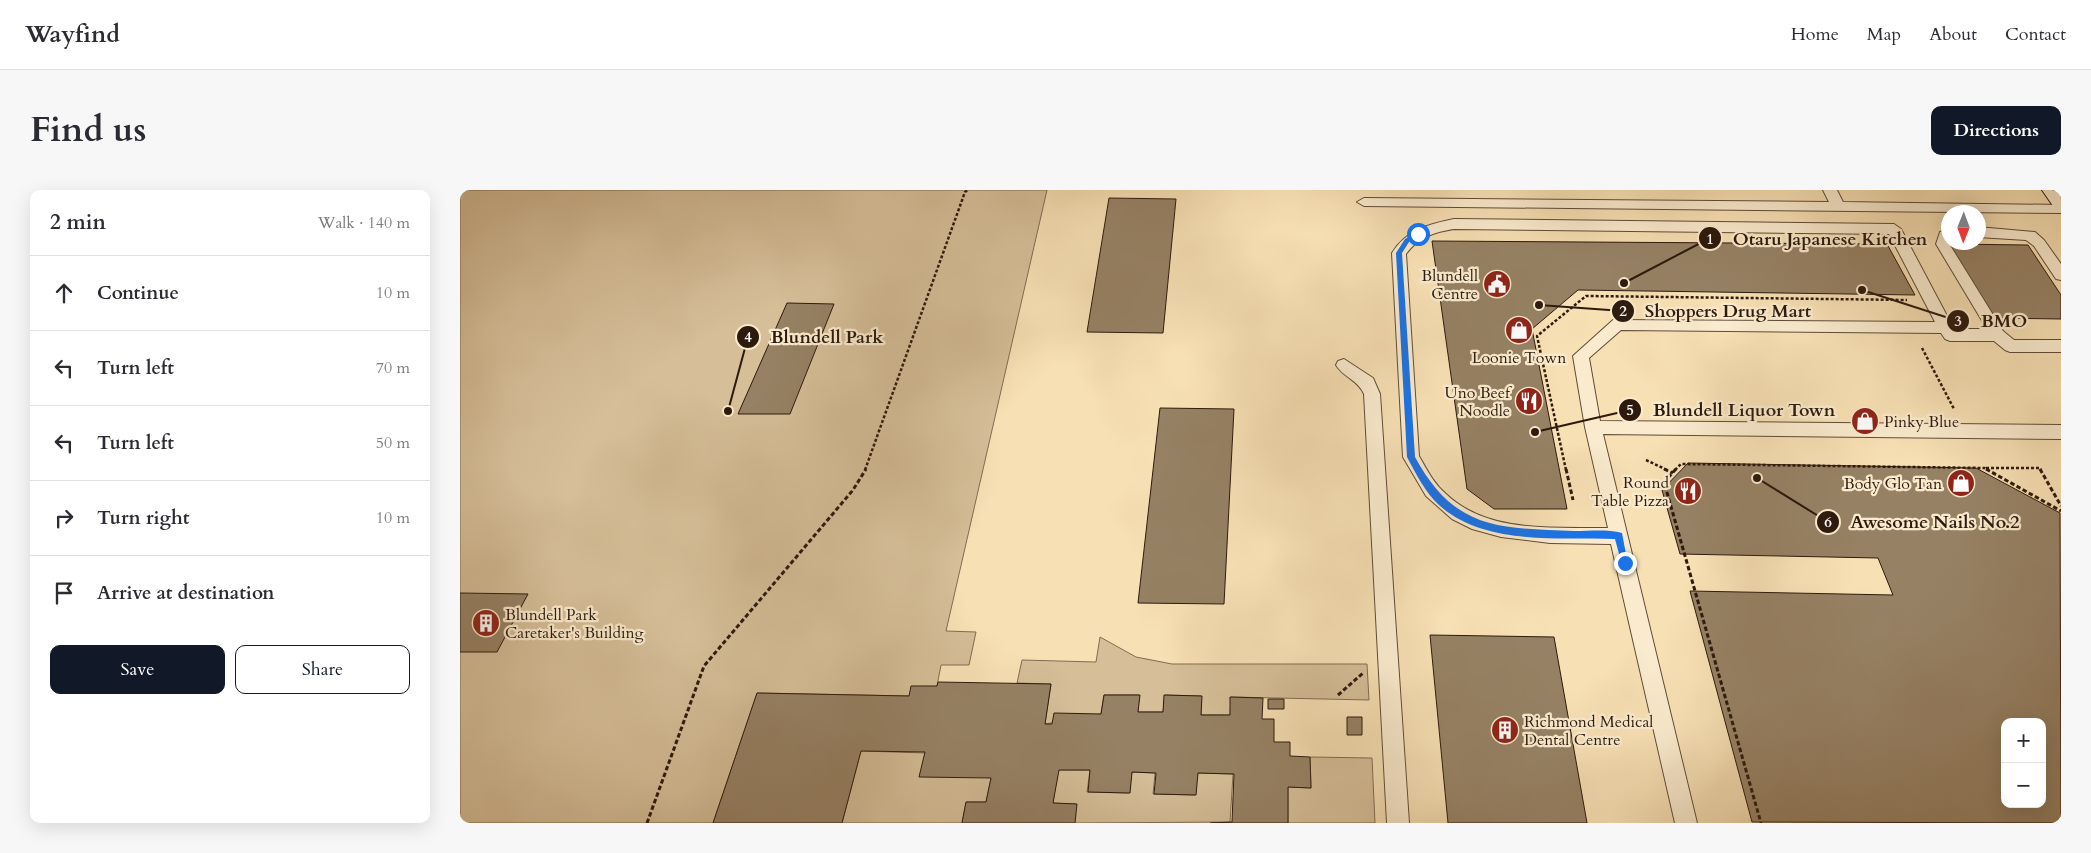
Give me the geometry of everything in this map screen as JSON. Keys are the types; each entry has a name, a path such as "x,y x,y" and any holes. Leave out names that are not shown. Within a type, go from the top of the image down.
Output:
{"main road":[{"path":"2054,190 2061,200"}],"lane":[{"path":"1830,190 1839,208"},
{"path":"1364,202 2061,210"},
{"path":"1619,536 1526,533 1494,528 1469,520 1442,502 1424,480 1411,457 1399,253 1407,240 1434,227 1454,224 1894,229 1950,335 1998,335"},
{"path":"1986,232 2030,235 2039,243 2061,276"},
{"path":"1947,250 1998,335 2010,346 2061,346"},
{"path":"1686,823 1593,427 1581,356 1618,324 1946,328"},
{"path":"1344,365 1367,382 1372,394 1398,823"},
{"path":"1593,427 2061,432"}],"path":[{"path":"647,823 704,666 734,628 853,490 869,462 965,192 968,190"},
{"path":"1920,343 1954,410"},
{"path":"1646,460 1673,473"},
{"path":"1761,823 1664,482 1681,464 2040,468 2061,506"},
{"path":"1985,468 2061,511"},
{"path":"1338,695 1364,672"}],"shaded area":[{"path":"460,190 1047,190 946,631 976,632 969,665 941,665 937,686 909,696 757,693 713,823 460,823"},
{"path":"1100,637 1136,657 1172,664 1367,664 1369,700 1231,697 1230,715 1201,715 1201,696 1165,695 1163,712 1138,712 1139,695 1104,695 1101,714 1045,724 1051,684 1017,683 1022,660 1096,662"},
{"path":"861,751 925,753 991,778 986,802 966,802 962,823 842,823"},
{"path":"1310,757 1372,758 1375,823 1288,823 1288,787 1311,788"},
{"path":"1058,770 1090,770 1087,792 1129,793 1132,772 1155,773 1153,794 1195,795 1197,773 1233,774 1230,822 1074,823 1076,804 1053,803"}],"building":[{"path":"1109,198 1176,199 1163,333 1087,332"},
{"path":"1432,241 1887,244 1915,295 1578,290 1532,329 1567,509 1494,509 1467,489"},
{"path":"1986,244 2028,245 2061,295 2061,319 1992,318 1952,250 1986,250"},
{"path":"787,303 834,304 790,414 738,414"},
{"path":"1160,408 1234,409 1224,604 1138,603"},
{"path":"1688,463 1976,468 2060,513 2061,823 1752,822 1690,591 1893,595 1878,558 1680,554 1662,490"},
{"name":"Blundell Park Caretaker's Building","path":"460,593 528,594 497,652 460,652"},
{"name":"Richmond Medical Dental Centre","path":"1430,635 1554,637 1587,823 1448,823"},
{"path":"938,682 1051,684 1045,724 1052,724 1054,713 1101,714 1104,695 1140,695 1138,712 1163,712 1164,695 1202,696 1201,715 1230,715 1230,697 1263,698 1262,719 1274,719 1274,742 1290,742 1290,756 1310,757 1311,788 1288,787 1288,823 1210,823 1232,822 1234,774 1198,773 1196,795 1154,794 1156,773 1132,772 1130,793 1088,792 1090,770 1059,770 1053,803 1077,804 1075,823 962,823 966,802 986,802 991,778 919,777 925,752 861,751 842,823 713,823 757,693 909,696 911,686 937,686"},
{"path":"1268,699 1284,699 1284,709 1268,709"},
{"path":"1347,717 1362,717 1362,735 1347,735"}],"place":[{"name":"Otaru Japanese Kitchen","path":"1624,283"},
{"name":"Blundell Centre","path":"1497,284"},
{"name":"BMO","path":"1862,290"},
{"name":"Shoppers Drug Mart","path":"1539,305"},
{"name":"Loonie Town","path":"1519,330"},
{"name":"Uno Beef Noodle","path":"1529,401"},
{"name":"Blundell Park","path":"728,411"},
{"name":"Pinky Blue","path":"1865,421"},
{"name":"Blundell Liquor Town","path":"1535,432"},
{"name":"Awesome Nails No.2","path":"1757,478"},
{"name":"Body Glo Tan","path":"1961,483"},
{"name":"Round Table Pizza","path":"1688,491"},
{"name":"Blundell Park Caretaker's Building","path":"486,623"},
{"name":"Richmond Medical Dental Centre","path":"1505,730"}],"route":[{"path":"1418,234 1407,240 1399,253 1411,457 1424,480 1442,502 1469,520 1494,528 1526,533 1619,536 1625,563"}]}
